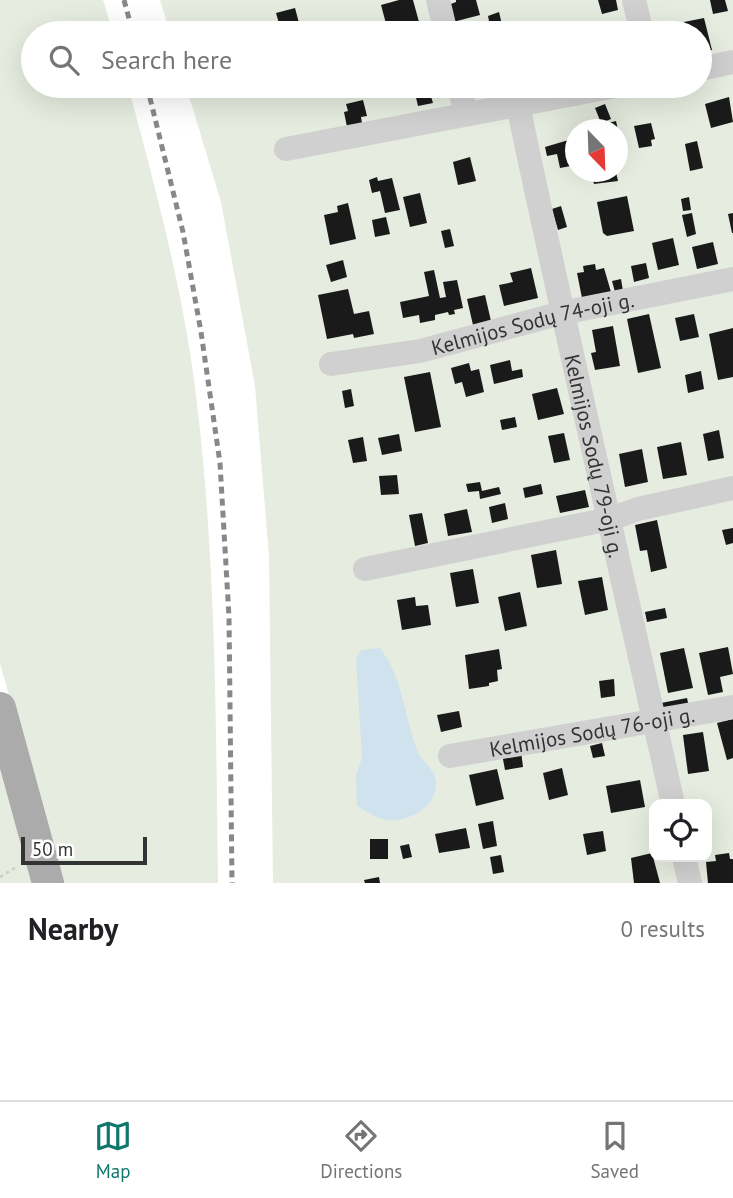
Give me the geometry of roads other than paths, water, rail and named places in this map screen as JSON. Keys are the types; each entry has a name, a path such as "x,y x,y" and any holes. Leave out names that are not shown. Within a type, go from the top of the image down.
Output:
{"main road":[{"path":"0,708 48,883"}],"street":[{"path":"438,0 443,21"},
{"path":"634,0 639,21"},
{"path":"712,66 733,62"},
{"path":"462,98 466,113"},
{"path":"286,149 554,98"},
{"name":"Kelmijos Sodų 79-oji g.","path":"518,105 672,799"},
{"name":"Kelmijos Sodų 74-oji g.","path":"331,364 420,351 562,313 733,279"},
{"path":"365,569 610,519 638,509 733,488"},
{"name":"Kelmijos Sodų 76-oji g.","path":"450,756 733,707"},
{"path":"685,862 690,883"}],"water":[{"path":"380,648 394,672 417,750 436,782 435,791 427,805 413,816 396,820 379,818 357,806 356,775 362,758 356,658 361,650"}],"railway":[{"path":"124,0 130,21"},
{"path":"150,98 183,232 220,463 229,617 232,883"}]}
